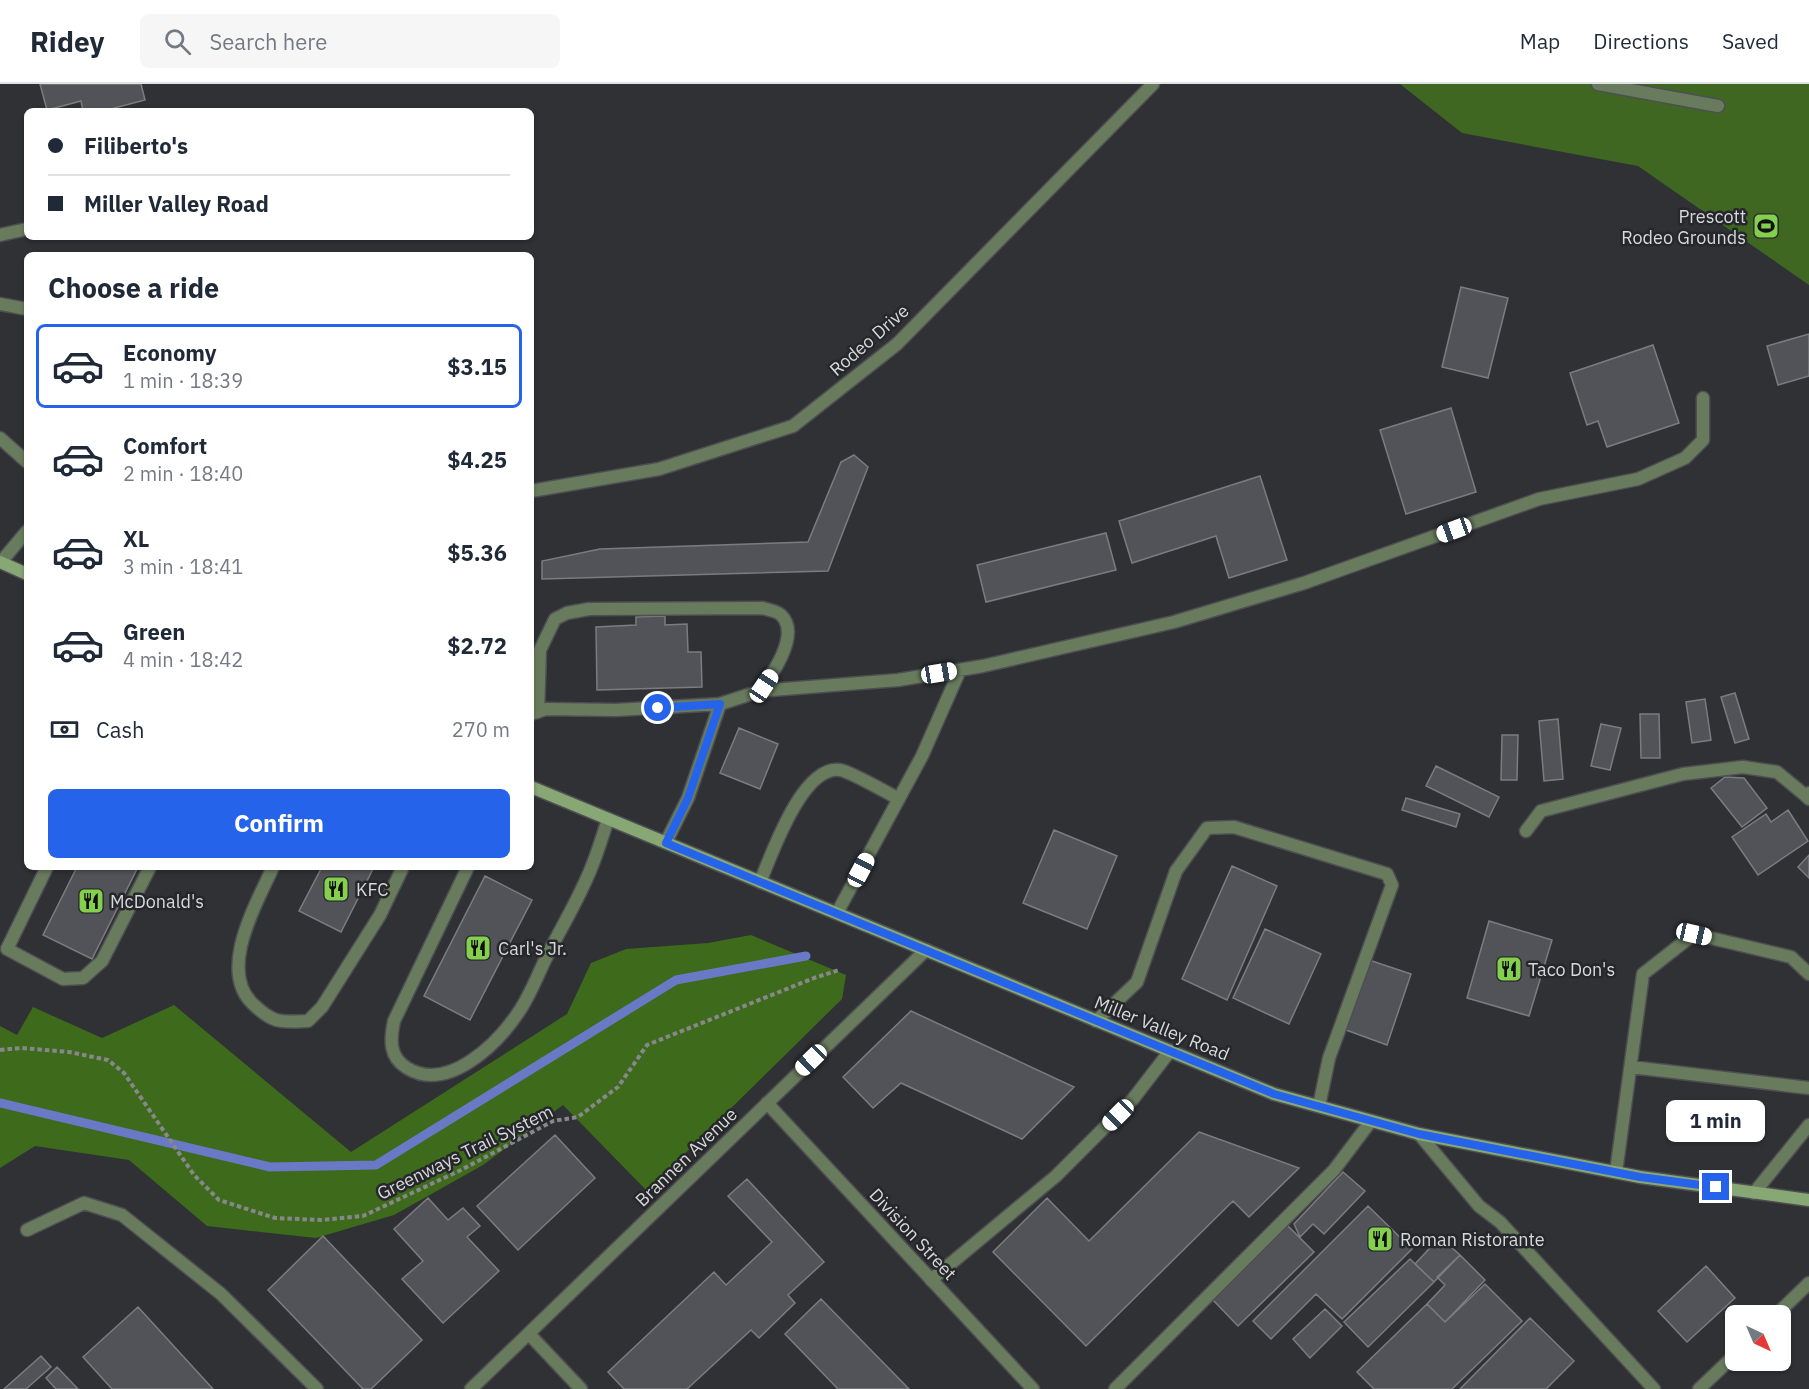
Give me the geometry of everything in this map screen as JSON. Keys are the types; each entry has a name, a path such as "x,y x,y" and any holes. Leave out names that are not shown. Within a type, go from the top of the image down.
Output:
{"main road":[{"path":"0,562 24,573"},
{"name":"Miller Valley Road","path":"534,788 1274,1094 1419,1134 1616,1172 1809,1200"}],"street":[{"name":"Rodeo Drive","path":"534,490 658,469 793,426 897,344 1153,84"},
{"path":"1598,84 1718,105"},
{"path":"0,235 24,230"},
{"path":"0,304 24,308"},
{"path":"760,691 778,664 785,647 787,626 780,614 763,608 589,609 567,613 555,619 540,650 535,713 546,709 616,710 720,704 760,691 898,680 960,670 1174,622 1304,583 1539,499 1638,479 1685,458 1703,440 1703,398"},
{"path":"0,438 24,459"},
{"path":"0,562 24,534"},
{"path":"837,913 922,756 960,670"},
{"path":"666,843 688,798 720,704"},
{"path":"1526,831 1541,811 1683,774 1743,767 1777,772 1808,796"},
{"path":"760,882 788,817 808,785 824,773 840,770 898,799"},
{"path":"467,870 394,1021 390,1039 392,1050 402,1065 418,1075 440,1075 470,1063 485,1051 519,1012 591,868 608,819"},
{"path":"1096,1021 1137,982 1176,871 1207,828 1234,827 1387,874 1392,885 1329,1058 1318,1106"},
{"path":"46,870 7,949 63,979 83,978 102,961 148,870"},
{"path":"272,870 251,915 239,949 238,977 249,1000 261,1012 268,1018 286,1022 308,1021 322,1007 380,915 402,870"},
{"path":"1616,1172 1644,974 1694,934 1791,957 1809,974"},
{"name":"Brannen Avenue","path":"471,1389 926,950"},
{"path":"931,1280 1056,1176 1133,1099 1170,1051"},
{"path":"1631,1067 1809,1088"},
{"name":"Division Street","path":"766,1103 1033,1389"},
{"path":"1115,1389 1334,1170 1371,1121"},
{"path":"1754,1192 1809,1125"},
{"path":"1419,1134 1479,1206 1500,1222 1654,1389"},
{"path":"27,1230 84,1203 122,1215 221,1294 317,1389"},
{"path":"1786,1305 1809,1283"},
{"path":"529,1334 581,1389"},
{"path":"1699,1389 1725,1364"}],"path":[{"name":"Greenways Trail System","path":"0,1050 21,1048 69,1052 108,1060 124,1073 195,1174 219,1200 275,1218 321,1220 363,1216 461,1170 553,1121 579,1118 618,1087 647,1045 839,970"}],"green space":[{"name":"Prescott Rodeo Grounds","path":"1400,84 1809,84 1809,285 1638,166 1462,133"},
{"path":"751,935 846,975 842,999 647,1191 563,1105 483,1165 394,1215 316,1238 207,1226 129,1160 35,1146 0,1168 0,1026 17,1035 33,1007 102,1038 174,1005 351,1152 567,1014 591,963 626,949 708,943"}],"building":[{"path":"40,84 141,84 145,100 114,108 82,108 81,101 46,108"},
{"path":"1461,287 1508,298 1488,378 1442,367"},
{"path":"1809,334 1809,376 1778,385 1767,346"},
{"path":"1653,345 1679,423 1607,447 1598,421 1587,425 1570,373"},
{"path":"1451,408 1476,492 1406,514 1380,430"},
{"path":"854,455 868,467 828,571 542,579 542,561 600,549 808,542 841,462"},
{"path":"1260,476 1287,560 1229,578 1216,536 1132,563 1119,521"},
{"path":"1106,533 1116,570 986,602 977,565"},
{"path":"665,616 665,625 687,624 688,652 701,652 702,687 597,690 596,627 636,625 636,617"},
{"path":"1735,693 1749,739 1735,743 1721,697"},
{"path":"1705,699 1711,740 1692,743 1686,702"},
{"path":"1640,714 1659,714 1660,758 1641,758"},
{"path":"1558,719 1563,779 1544,781 1539,721"},
{"path":"1601,724 1621,728 1610,770 1591,766"},
{"path":"739,728 778,744 760,789 720,773"},
{"path":"1502,735 1518,735 1517,780 1501,780"},
{"path":"1436,766 1499,797 1489,817 1426,786"},
{"path":"1725,777 1744,778 1767,808 1742,827 1711,788"},
{"path":"1406,798 1460,814 1456,827 1402,810"},
{"path":"1788,810 1808,841 1758,875 1732,837 1766,814 1771,822"},
{"path":"1054,830 1117,856 1087,929 1023,903"},
{"path":"1809,855 1809,878 1798,867"},
{"path":"1232,866 1277,886 1227,1000 1182,979"},
{"name":"McDonald's","path":"76,870 136,870 92,959 43,935"},
{"name":"KFC","path":"320,870 372,870 341,932 299,911"},
{"name":"Carl's Jr.","path":"485,876 532,900 470,1020 424,996"},
{"name":"Taco Don's","path":"1489,921 1552,940 1529,1016 1467,998"},
{"path":"1265,929 1321,954 1289,1024 1233,998"},
{"path":"1369,960 1411,974 1387,1045 1346,1030"},
{"path":"911,1011 1074,1087 1022,1139 901,1083 873,1108 843,1077"},
{"path":"1199,1132 1299,1168 1249,1217 1233,1201 1086,1346 993,1252 1047,1198 1089,1241"},
{"path":"555,1135 595,1178 518,1250 477,1206"},
{"path":"1343,1172 1365,1191 1324,1234 1313,1224 1300,1237 1294,1224"},
{"path":"747,1179 824,1262 788,1295 795,1303 759,1338 751,1330 687,1389 624,1389 608,1372 714,1272 726,1285 772,1242 728,1196"},
{"path":"428,1198 448,1220 463,1208 480,1226 467,1237 499,1271 443,1323 402,1279 423,1261 394,1229"},
{"path":"1368,1206 1412,1249 1342,1319 1316,1294 1271,1339 1253,1321"},
{"path":"1287,1225 1314,1252 1238,1326 1211,1298"},
{"path":"323,1236 422,1340 371,1389 363,1389 268,1290"},
{"path":"1440,1237 1460,1255 1434,1282 1415,1264"},
{"path":"1460,1255 1485,1280 1445,1322 1427,1304 1445,1285 1437,1277"},
{"path":"1410,1259 1434,1282 1368,1347 1344,1322"},
{"path":"1706,1266 1735,1298 1687,1342 1658,1311"},
{"path":"1485,1284 1522,1321 1452,1389 1374,1389 1357,1372 1427,1304 1445,1322"},
{"path":"821,1299 909,1389 838,1389 785,1334"},
{"path":"138,1307 213,1389 112,1389 83,1357"},
{"path":"1325,1309 1342,1326 1310,1358 1293,1339"},
{"path":"1530,1318 1574,1361 1546,1389 1460,1389"},
{"path":"41,1356 51,1367 26,1389 4,1389"},
{"path":"57,1367 78,1389 56,1389 46,1378"}],"waterway":[{"path":"0,1103 270,1167 376,1165 676,980 806,956"}],"place":[{"name":"Prescott Rodeo Grounds","path":"1766,226"},
{"name":"KFC","path":"336,889"},
{"name":"McDonald's","path":"91,901"},
{"name":"Carl's Jr.","path":"478,948"},
{"name":"Taco Don's","path":"1509,969"},
{"name":"Roman Ristorante","path":"1380,1239"}],"route":[{"path":"658,708 720,704 688,798 666,843 1274,1094 1419,1134 1640,1177 1716,1187"}]}
